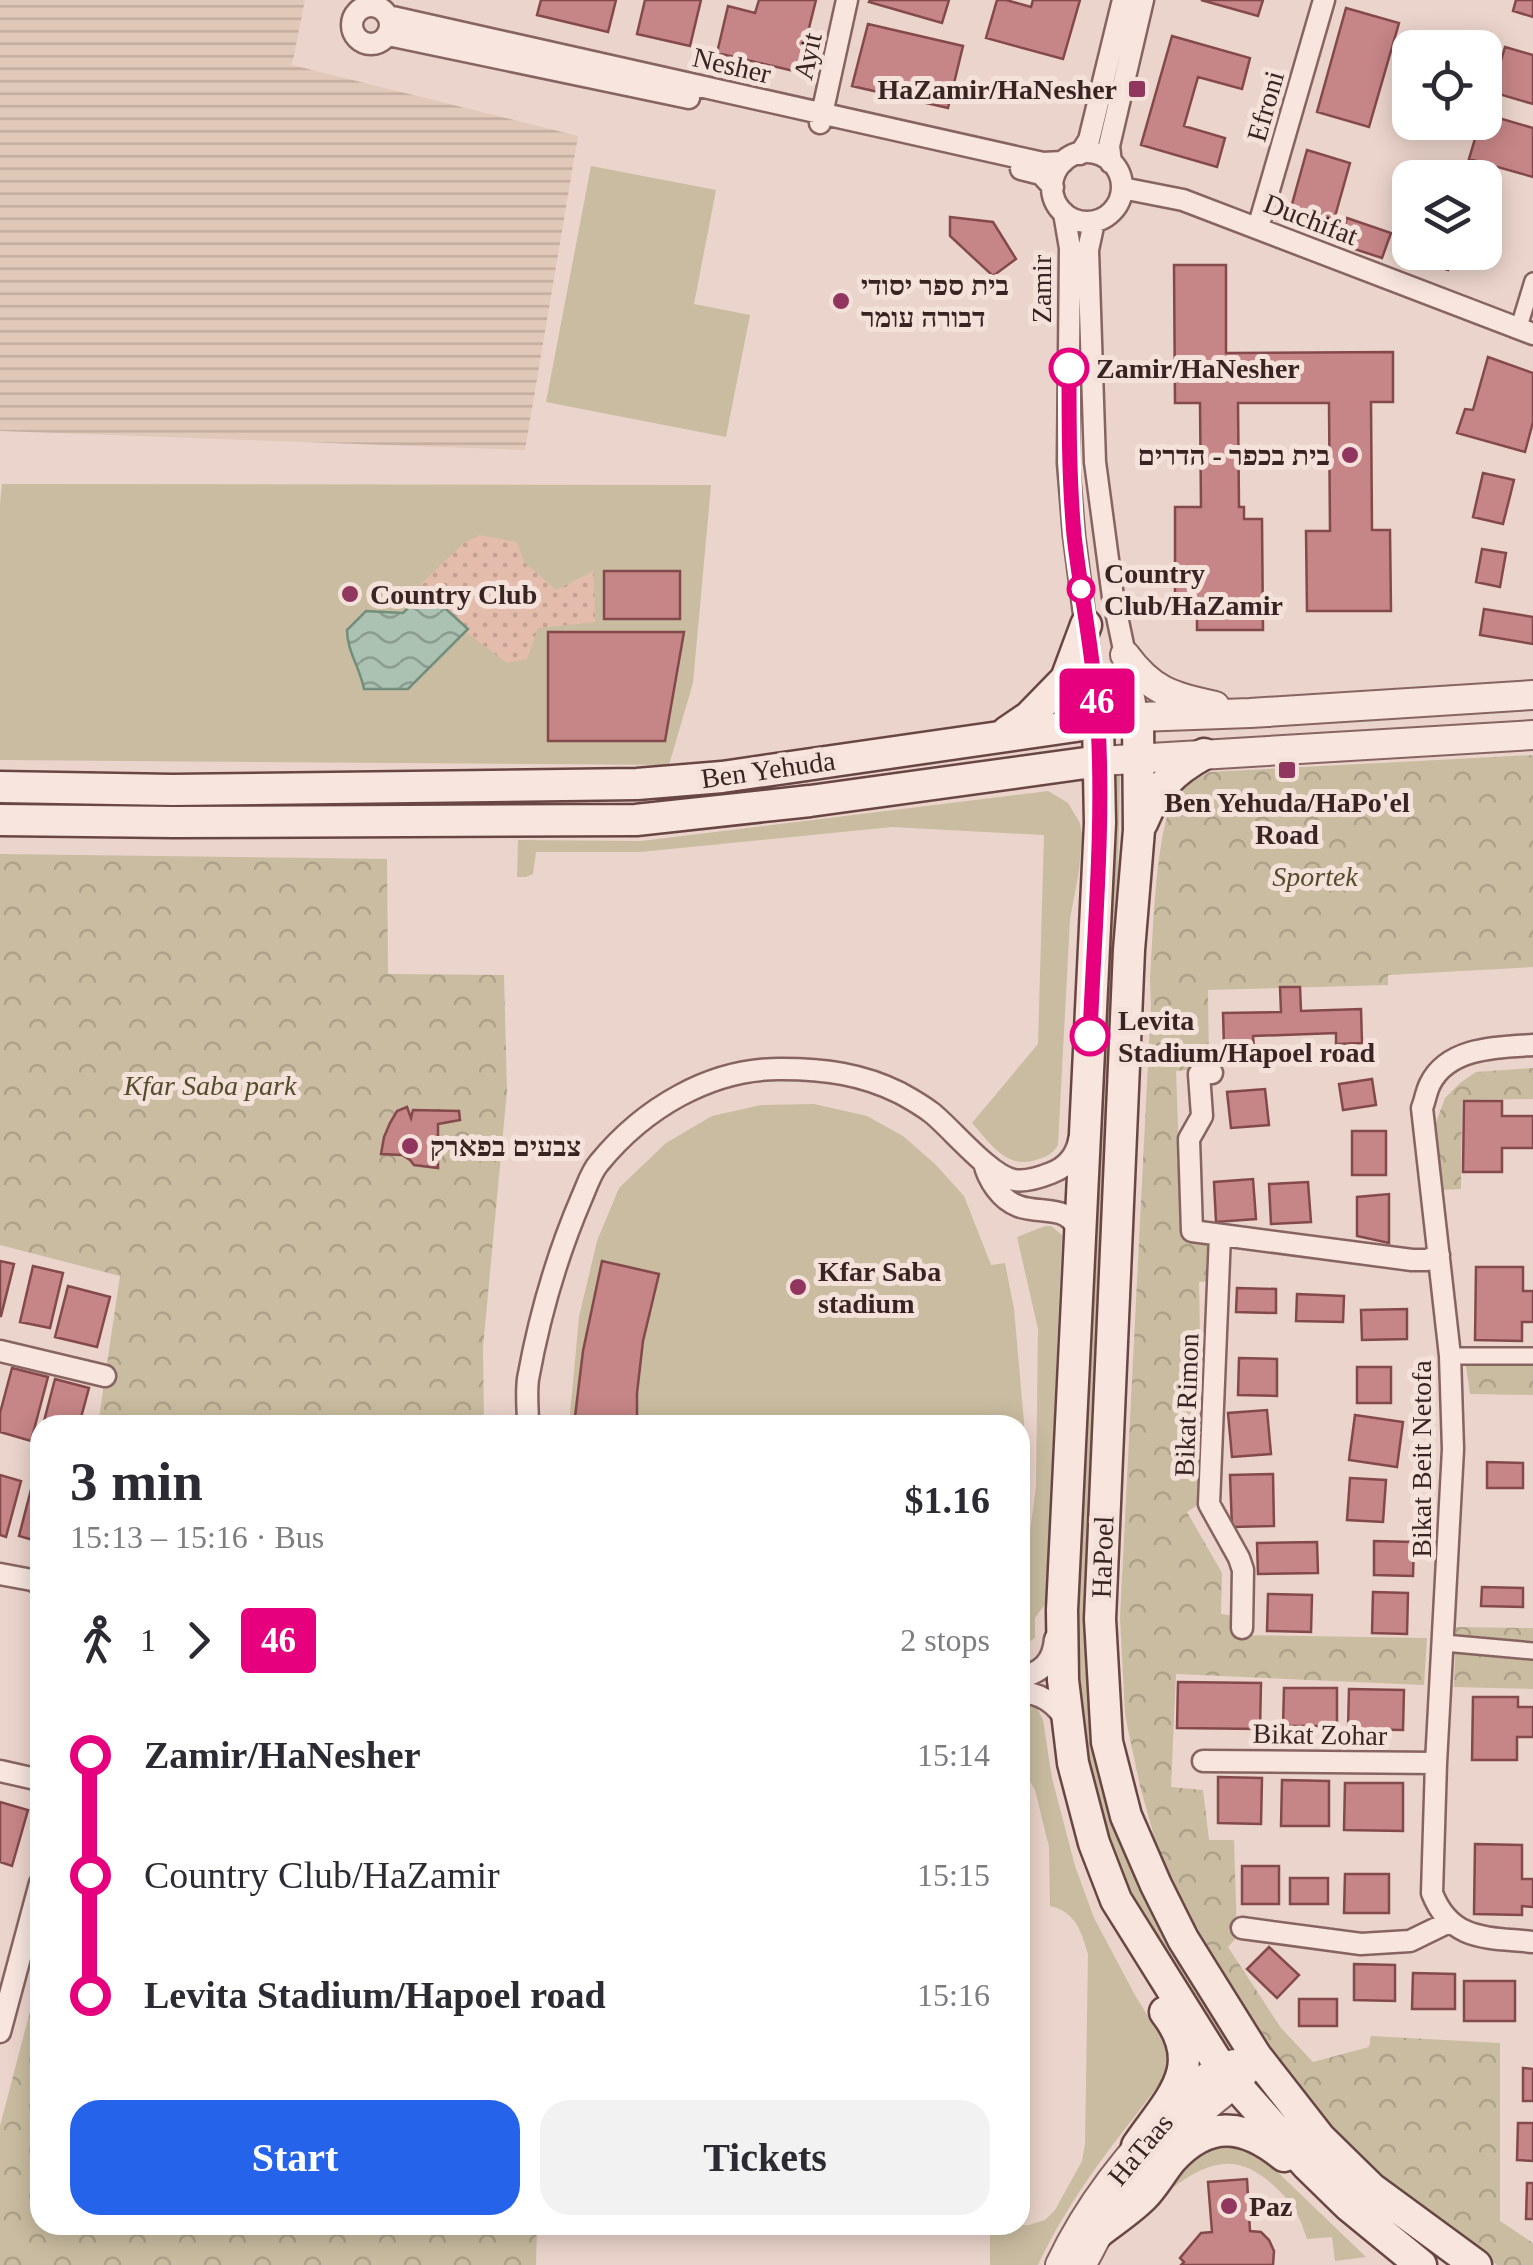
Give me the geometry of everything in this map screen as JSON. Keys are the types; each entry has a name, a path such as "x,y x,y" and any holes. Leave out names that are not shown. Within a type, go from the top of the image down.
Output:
{"main road":[{"path":"995,737 1029,717 1066,679 1086,626"},
{"name":"Ben Yehuda","path":"0,787 173,790 638,784 722,777 1138,717"},
{"name":"HaPoel","path":"1138,717 1139,830 1129,950 1100,1618 1108,1742 1126,1816 1183,1939 1242,2034 1243,2071 1370,2188 1476,2265"},
{"name":"HaPoel","path":"1098,722 1100,823 1062,1610 1063,1680 1073,1763 1094,1843 1116,1900 1308,2165 1349,2206 1421,2265"},
{"path":"1139,830 1148,808 1175,772 1204,754"},
{"name":"Ben Yehuda","path":"0,820 636,820 1100,761"},
{"path":"1004,773 1064,784 1090,804 1100,823"},
{"path":"1116,1900 1125,1941 1141,1975 1176,2026 1184,2051 1182,2079 1137,2146"},
{"path":"1099,2232 1143,2197 1173,2158 1196,2139 1220,2131 1249,2133 1264,2140 1349,2206"}],"street":[{"name":"Ayit","path":"820,119 848,0"},
{"path":"1124,0 1089,140 1056,171 1056,204 1073,219 1094,222 1105,218 1114,210 1122,188 1108,146 1142,0"},
{"name":"Efroni","path":"1258,228 1324,0"},
{"name":"Nesher","path":"388,26 1043,163 1072,158"},
{"name":"Nesher","path":"820,119 1041,174 1053,187"},
{"path":"1072,158 1096,154 1111,163"},
{"name":"Duchifat","path":"1122,188 1183,200 1526,332"},
{"name":"Zamir","path":"1064,213 1070,248 1068,463 1098,722"},
{"name":"Zamir","path":"1094,222 1088,250 1095,462 1113,597 1138,717"},
{"path":"1526,332 1533,280"},
{"path":"1125,656 1152,686 1172,695 1250,713"},
{"name":"Ben Yehuda","path":"1138,717 1533,695"},
{"name":"Ben Yehuda","path":"1100,761 1533,735"},
{"name":"Bikat Beit Netofa","path":"1449,1922 1432,1893 1453,1448 1450,1356 1422,1108 1431,1082 1459,1056 1495,1047 1533,1045"},
{"path":"528,1415 527,1383 555,1270 596,1166 641,1121 690,1089 738,1072 778,1068 827,1070 877,1082 932,1113 983,1161 1013,1180 1054,1172 1068,1163 1077,1150 1086,1106"},
{"path":"1212,1073 1199,1074 1202,1116 1188,1140 1192,1232 1412,1260 1439,1256"},
{"path":"983,1161 987,1176 1009,1202 1072,1218 1080,1240"},
{"name":"Bikat Rimon","path":"1220,1235 1209,1504 1244,1570 1242,1628"},
{"path":"0,1351 105,1376"},
{"path":"1450,1356 1533,1356"},
{"path":"0,1574 30,1582"},
{"path":"1030,1675 1050,1660 1062,1610"},
{"path":"1444,1643 1533,1652"},
{"path":"1030,1694 1057,1706 1067,1722"},
{"name":"Bikat Zohar","path":"1203,1761 1436,1763"},
{"path":"0,1771 30,1778"},
{"path":"0,2032 30,1920"},
{"path":"1242,1928 1361,1944 1410,1940 1449,1922 1471,1936 1533,1942"},
{"name":"HaTaas","path":"1060,2265 1080,2226 1137,2146 1194,2090 1243,2071"},
{"name":"HaTaas","path":"1081,2265 1099,2232 1152,2161 1243,2071"}],"shaded area":[{"path":"0,0 305,0 292,65 578,136 525,450 0,431"}],"green space":[{"path":"591,166 716,190 694,304 750,315 726,437 546,402"},
{"name":"Country Club","path":"2,484 711,485 693,683 669,765 0,760"},
{"name":"Sportek","path":"1533,755 1533,967 1388,975 1388,985 1208,990 1209,1068 1176,1071 1182,1237 1205,1241 1212,1259 1212,1281 1199,1282 1200,1335 1208,1334 1204,1374 1191,1374 1189,1411 1204,1412 1199,1504 1187,1512 1222,1573 1221,1614 1234,1616 1234,1635 1427,1638 1424,1685 1176,1674 1171,1787 1203,1790 1209,1840 1234,1840 1237,1937 1228,1947 1281,2028 1313,2062 1369,2047 1371,2036 1500,2043 1500,2221 1533,2243 1533,2265 1497,2265 1375,2179 1265,2046 1228,1985 1162,1865 1125,1715 1120,1617 1154,912 1170,809 1180,791 1209,772"},
{"path":"1110,771 1120,772 1115,1024 1091,1683 1187,1971 1229,2042 1230,2054 1132,1900 1092,1779 1074,1679"},
{"path":"1048,791 1068,803 1082,835 1070,919 1058,1145 1048,1155 1028,1162 1001,1153 972,1123 1038,1044 1044,835 892,827 640,852 536,852 533,874 517,877 518,840 641,841"},
{"name":"Kfar Saba park","path":"0,854 387,859 388,974 504,975 507,1091 483,1347 484,1415 99,1415 120,1276 0,1245"},
{"path":"1533,1068 1533,1099 1462,1100 1461,1189 1440,1190 1434,1128 1445,1098 1476,1072"},
{"name":"Kfar Saba stadium","path":"814,1104 867,1116 903,1136 964,1196 991,1265 1005,1263 1014,1309 1023,1415 570,1415 579,1317 597,1241 619,1188 666,1143 712,1116 761,1105"},
{"path":"1045,1226 1062,1235 1046,1603 1035,1618 1035,1638 1030,1641 1038,1329 1017,1237"},
{"path":"1533,1358 1533,1395 1470,1394 1465,1360"},
{"path":"1456,1627 1533,1628 1533,1689 1454,1687"},
{"path":"1030,1706 1037,1708 1043,1720 1052,1778 1075,1866 1094,1918 1168,2048 1167,2069 1163,2080 1080,2191 1038,2265 990,2265 990,2235 1030,2235 1030,2225 1045,2220 1055,2210 1082,2161 1085,2144 1088,1954 1072,1918 1050,1906 1049,1847 1030,1782"},
{"path":"30,2011 30,2235 537,2235 536,2265 0,2265 0,2126"},
{"path":"1220,2145 1238,2145 1263,2158 1366,2257 1335,2261 1332,2237 1307,2239 1286,2198 1247,2168 1235,2164 1211,2166 1172,2188 1193,2159"}],"sand":[{"path":"479,535 517,542 524,562 556,590 594,571 595,622 538,628 527,659 507,663 450,620 421,584 464,543"}],"water":[{"path":"426,591 468,629 408,689 364,689 347,630 366,611 403,613"}],"building":[{"path":"541,0 616,0 608,32 537,15"},
{"path":"645,0 701,0 690,46 637,34"},
{"path":"759,0 816,0 798,72 717,53 728,6 755,13"},
{"path":"870,0 949,0 942,23"},
{"path":"997,0 1031,7 1033,0 1080,0 1063,59 986,38"},
{"path":"1201,0 1263,0 1258,16"},
{"path":"1516,0 1533,0 1533,17 1513,11"},
{"path":"1346,8 1399,23 1397,30 1392,30 1392,47 1369,127 1317,112"},
{"path":"868,24 963,46 948,108 852,86"},
{"path":"1172,36 1250,58 1242,89 1198,77 1184,126 1225,138 1217,167 1141,145"},
{"path":"1505,47 1533,55 1533,104 1502,95"},
{"path":"1502,119 1533,128 1533,177 1502,168 1502,160 1469,159 1475,140 1502,140"},
{"path":"1307,150 1350,163 1332,227 1289,215"},
{"path":"950,217 993,222 1016,259 993,276 950,236"},
{"path":"1347,218 1391,233 1382,258 1339,244"},
{"name":"בית בכפר - הדרים","path":"1174,265 1226,265 1226,353 1393,352 1393,402 1371,402 1372,530 1390,530 1391,611 1307,611 1306,531 1330,531 1329,403 1238,403 1239,507 1244,507 1244,519 1262,519 1263,630 1197,630 1197,603 1175,603 1175,507 1201,507 1200,403 1175,403"},
{"path":"1488,357 1533,373 1533,422 1525,452 1457,433 1465,409 1473,410"},
{"path":"1483,473 1514,480 1503,524 1473,517"},
{"path":"1482,549 1506,553 1500,587 1476,582"},
{"path":"604,571 680,571 680,619 604,619"},
{"path":"1484,609 1533,617 1533,644 1480,635"},
{"path":"548,632 684,632 665,741 548,741"},
{"path":"1280,987 1300,987 1301,1011 1361,1009 1362,1043 1336,1044 1336,1033 1253,1036 1254,1048 1224,1048 1223,1013 1281,1012"},
{"path":"1372,1079 1376,1105 1343,1110 1339,1084"},
{"path":"1265,1089 1269,1125 1231,1128 1227,1092"},
{"path":"1464,1101 1502,1101 1502,1116 1533,1116 1533,1148 1502,1148 1502,1172 1463,1172"},
{"name":"צבעים בפארק","path":"407,1107 411,1118 413,1110 459,1111 460,1120 438,1124 438,1168 414,1165 402,1155 381,1154 390,1123 397,1111"},
{"path":"1352,1131 1386,1131 1386,1175 1352,1175"},
{"path":"1253,1179 1256,1219 1216,1222 1214,1182"},
{"path":"1308,1182 1311,1222 1271,1224 1269,1184"},
{"path":"1389,1194 1389,1243 1357,1236 1357,1197"},
{"path":"0,1261 14,1264 1,1316 0,1316"},
{"path":"602,1261 659,1274 643,1341 637,1415 575,1415 583,1351"},
{"path":"33,1266 63,1273 50,1328 20,1322"},
{"path":"1476,1267 1523,1267 1523,1291 1533,1291 1533,1322 1522,1322 1522,1341 1475,1340"},
{"path":"68,1286 110,1297 97,1347 55,1337"},
{"path":"1237,1288 1276,1289 1276,1313 1236,1312"},
{"path":"1297,1294 1344,1296 1343,1322 1296,1321"},
{"path":"1407,1309 1407,1339 1362,1340 1361,1310"},
{"path":"1239,1358 1277,1359 1277,1396 1238,1395"},
{"path":"1357,1367 1391,1367 1391,1403 1357,1403"},
{"path":"12,1368 48,1377 38,1415 30,1415 30,1441 0,1432 0,1413"},
{"path":"55,1379 89,1388 82,1415 46,1415"},
{"path":"1267,1410 1271,1454 1232,1457 1228,1413"},
{"path":"1355,1415 1403,1422 1397,1467 1349,1460"},
{"path":"1487,1462 1523,1463 1523,1488 1487,1488"},
{"path":"1273,1474 1274,1526 1232,1527 1230,1475"},
{"path":"0,1475 21,1481 6,1537 0,1535"},
{"path":"1350,1478 1386,1480 1383,1522 1347,1520"},
{"path":"30,1493 30,1539 19,1536"},
{"path":"1374,1541 1414,1542 1413,1576 1374,1575"},
{"path":"1317,1542 1318,1573 1258,1574 1257,1543"},
{"path":"1482,1587 1523,1588 1523,1607 1481,1606"},
{"path":"1373,1592 1408,1593 1407,1634 1372,1633"},
{"path":"1268,1594 1312,1595 1311,1632 1267,1631"},
{"path":"1178,1682 1261,1683 1260,1729 1177,1728"},
{"path":"1284,1688 1337,1688 1337,1726 1283,1726"},
{"path":"1349,1689 1404,1690 1403,1730 1348,1729"},
{"path":"1473,1697 1518,1697 1518,1707 1533,1707 1533,1737 1517,1737 1517,1760 1472,1760"},
{"path":"1218,1777 1262,1778 1261,1824 1218,1823"},
{"path":"1282,1780 1329,1781 1329,1826 1281,1826"},
{"path":"1345,1783 1403,1783 1403,1831 1344,1830"},
{"path":"0,1802 28,1810 12,1866 0,1862"},
{"path":"1475,1844 1522,1845 1522,1879 1533,1879 1533,1907 1522,1906 1522,1915 1474,1914"},
{"path":"1242,1866 1279,1866 1279,1904 1242,1904"},
{"path":"1345,1874 1389,1874 1389,1913 1344,1913"},
{"path":"1290,1878 1328,1878 1328,1904 1290,1904"},
{"path":"1269,1947 1299,1975 1277,1998 1247,1969"},
{"path":"1354,1964 1395,1965 1395,2001 1354,2000"},
{"path":"1413,1973 1455,1974 1455,2009 1412,2009"},
{"path":"1464,1981 1515,1981 1515,2021 1464,2021"},
{"path":"1299,1999 1337,1999 1337,2026 1299,2026"},
{"path":"1523,2068 1533,2069 1533,2101 1523,2101"},
{"path":"1518,2123 1533,2123 1533,2161 1517,2160"},
{"name":"Paz","path":"1247,2179 1250,2231 1261,2232 1269,2240 1274,2251 1273,2265 1181,2265 1184,2262 1180,2258 1201,2233 1212,2232 1208,2182"},
{"path":"1527,2183 1533,2183 1533,2219 1526,2219"}],"bus line":[{"name":"46","path":"1069,368 1068,463 1096,695 1100,761 1090,1036"}],"place":[{"name":"HaZamir/HaNesher","path":"1137,89"},
{"name":"בית ספר יסודי דבורה עומר","path":"841,301"},
{"name":"Zamir/HaNesher","path":"1069,368"},
{"name":"בית בכפר - הדרים","path":"1350,455"},
{"name":"Country Club/HaZamir","path":"1081,589"},
{"name":"Country Club","path":"350,594"},
{"name":"Ben Yehuda/HaPo'el Road","path":"1287,770"},
{"name":"Levita Stadium/Hapoel road","path":"1090,1036"},
{"name":"צבעים בפארק","path":"410,1146"},
{"name":"Kfar Saba stadium","path":"798,1287"},
{"name":"Paz","path":"1229,2206"}]}
